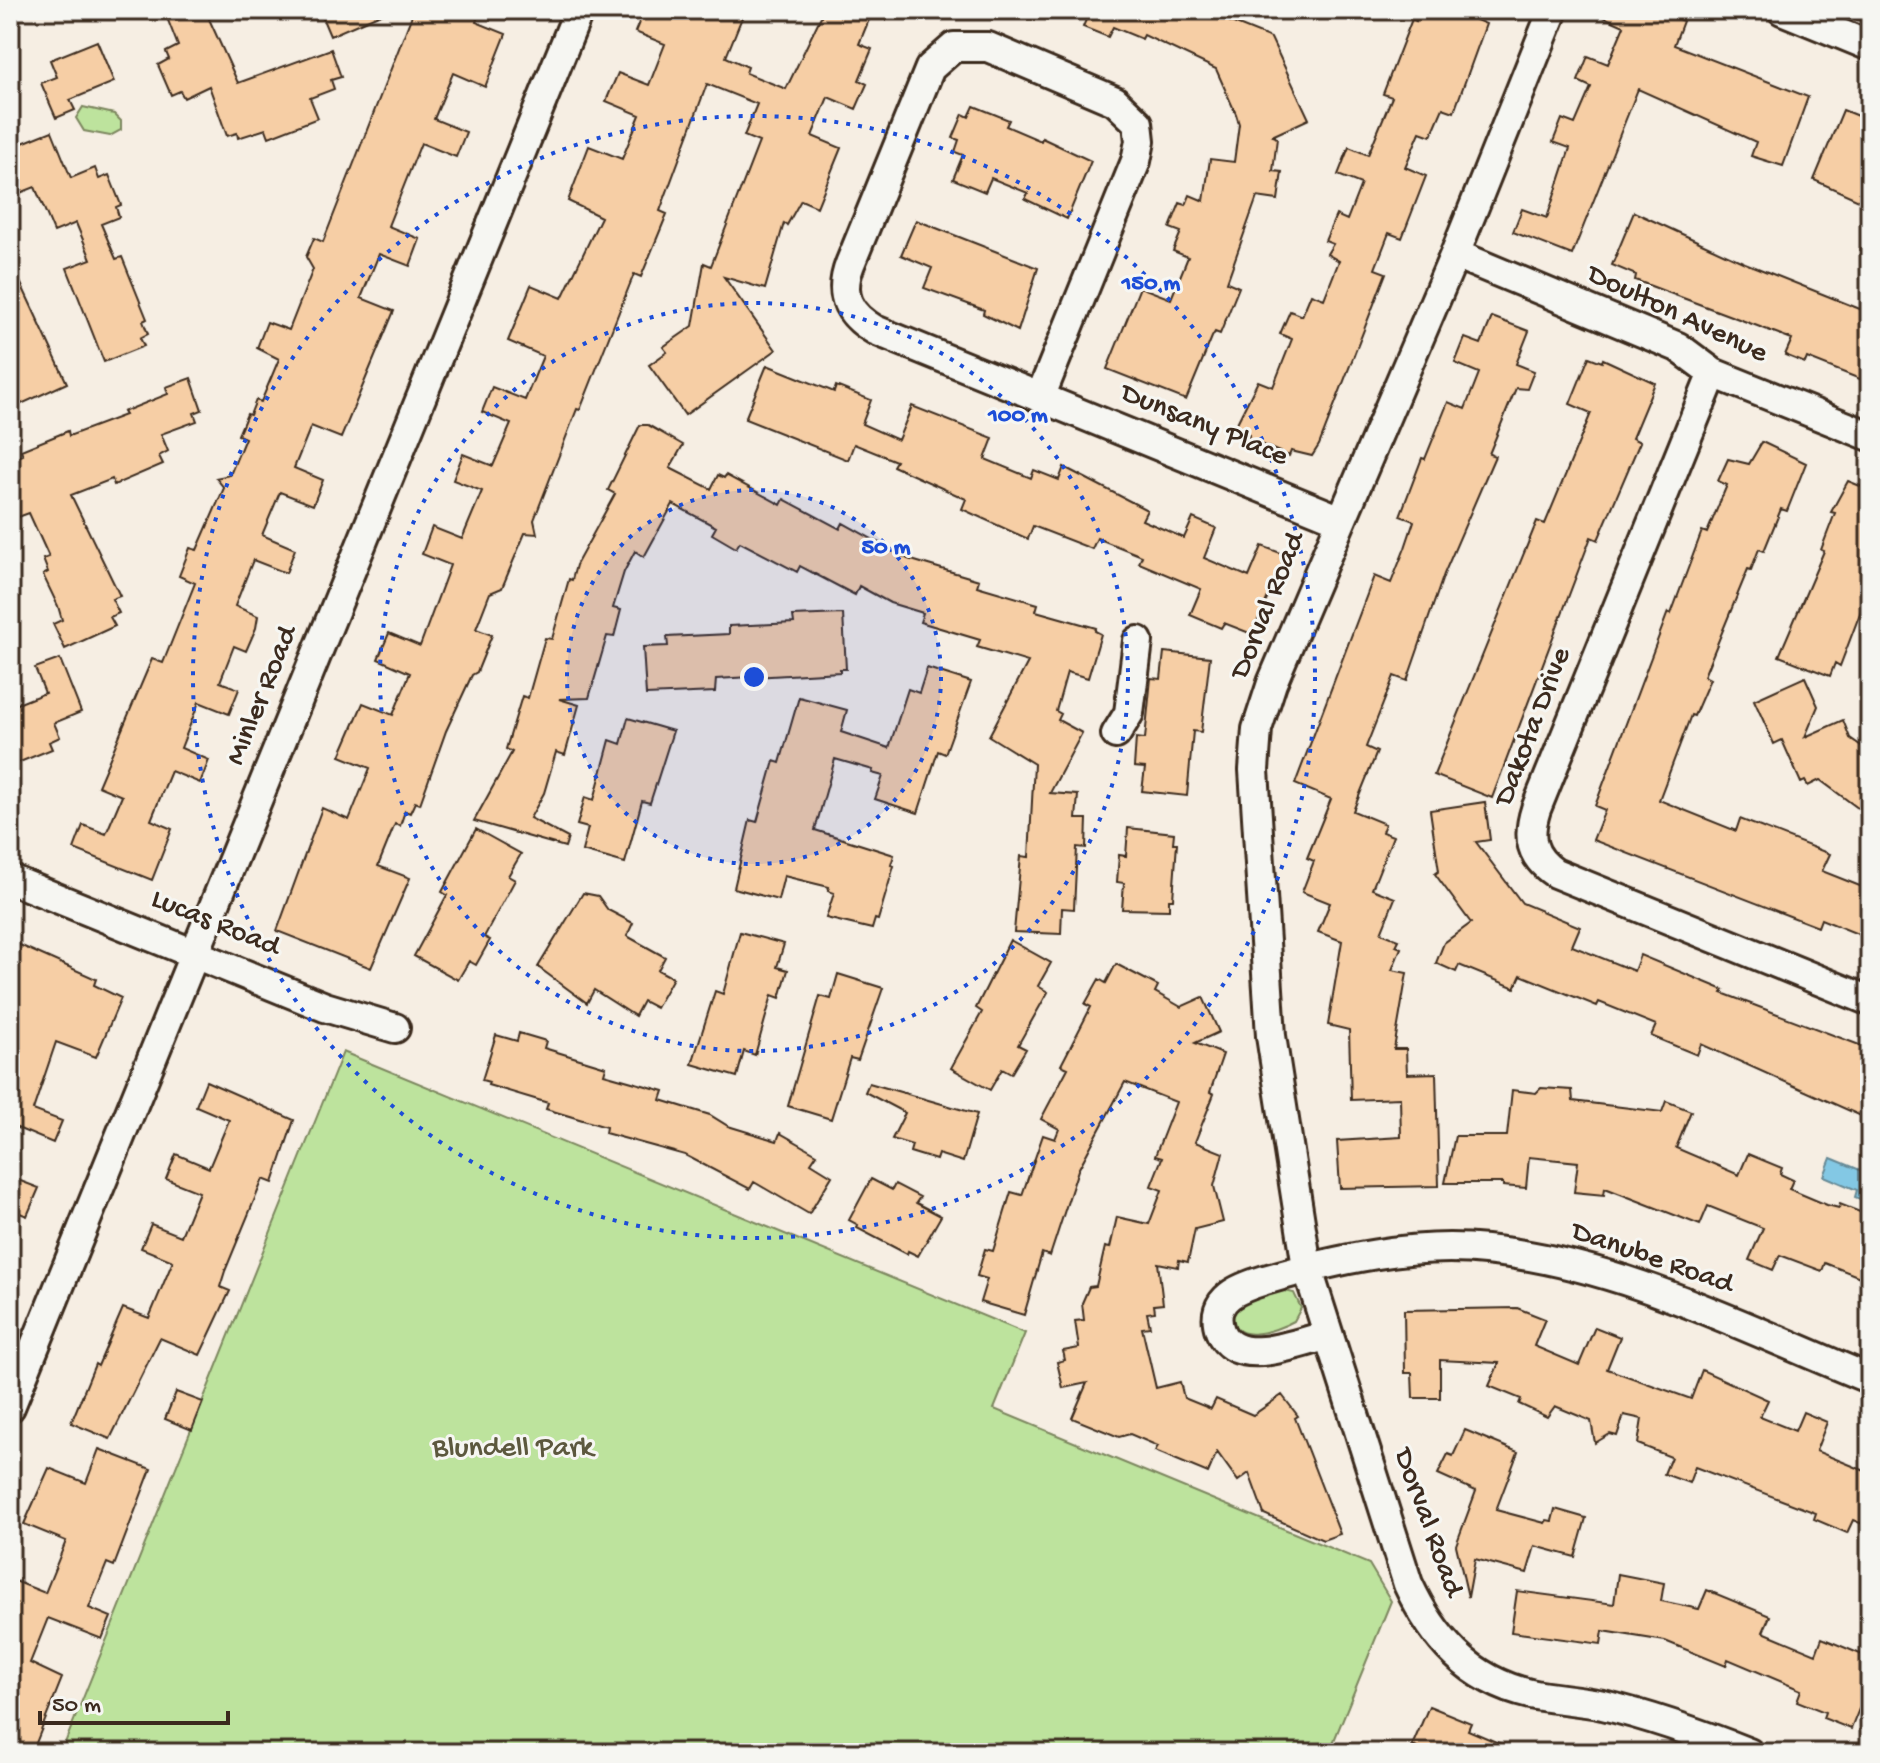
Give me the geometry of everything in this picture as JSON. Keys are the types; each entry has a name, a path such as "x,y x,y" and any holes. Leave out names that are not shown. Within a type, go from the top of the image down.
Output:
{"street":[{"name":"Minler Road","path":"10,1407 579,10"},
{"name":"Dorval Road","path":"1553,10 1455,254 1272,683 1257,729 1254,770 1271,1036 1307,1267 1326,1336 1408,1584 1425,1619 1460,1660 1494,1682 1527,1693 1636,1714 1749,1753"},
{"path":"1782,10 1870,46"},
{"name":"Dunsany Place","path":"1041,395 1136,161 1148,120 1115,101 999,52 951,38 927,77 846,274 837,306 875,330 1041,395 1341,520"},
{"name":"Doulton Avenue","path":"1455,254 1678,347 1713,373 1870,436"},
{"name":"Dakota Drive","path":"1713,373 1536,809 1531,845 1536,856 1555,873 1870,1001"},
{"path":"1116,734 1129,713 1138,641"},
{"name":"Lucas Road","path":"10,879 325,1007 395,1028"},
{"name":"Danube Road","path":"1307,1267 1433,1250 1483,1249 1540,1256 1627,1280 1870,1379"},
{"path":"1307,1267 1236,1289 1225,1297 1219,1312 1220,1331 1230,1343 1245,1351 1261,1351 1326,1336"}],"green space":[{"path":"83,107 114,114 121,121 121,130 110,136 84,131 76,118"},
{"name":"Blundell Park","path":"343,1052 1025,1333 994,1409 1369,1564 1391,1601 1329,1753 61,1753"},
{"path":"1280,1290 1294,1293 1301,1308 1294,1321 1253,1334 1237,1328 1233,1308 1257,1295"}],"water":[{"path":"1831,1158 1870,1174 1862,1200 1855,1197 1857,1190 1824,1176"}],"building":[{"path":"164,10 205,10 238,83 331,49 341,77 331,80 334,89 310,98 318,118 269,137 266,129 238,138 237,133 227,136 209,86 184,98 180,91 171,95 158,65 169,59 166,52 178,46"},
{"path":"319,10 390,10 330,36"},
{"path":"414,10 480,10 476,22 506,34 485,87 453,73 434,119 466,132 456,157 421,143 388,226 420,239 410,266 379,254 361,298 394,311 341,438 311,426 294,468 323,480 313,505 280,492 262,535 295,549 286,573 253,560 235,606 258,616 256,628 246,651 234,646 220,682 239,689 229,714 199,702 181,748 209,760 200,783 171,771 151,820 172,829 152,880 74,849 83,825 106,834 122,796 98,786 152,659 163,663 195,583 179,576 190,548 197,550 224,488 216,478 230,475 245,438 238,435 256,400 261,402 279,359 257,348 267,322 289,330 313,269 306,257 314,238 323,242"},
{"path":"644,10 658,10 679,18 682,10 745,10 726,57 748,67 746,73 786,89 824,10 873,10 859,44 872,49 859,80 867,84 856,109 828,97 812,136 841,148 817,207 801,200 787,225 784,223 765,289 724,277 776,350 685,415 649,365 667,352 663,347 693,326 704,263 711,266 759,142 744,136 757,104 707,84 660,211 667,214 641,277 634,274 580,410 577,409 534,520 537,534 525,533 502,588 490,593 476,629 492,635 477,672 472,675 446,731 420,804 415,802 410,813 405,811 400,826 395,824 378,866 410,878 371,968 277,931 322,808 349,820 370,768 340,756 363,703 393,715 410,673 378,659 389,633 420,646 450,565 422,554 432,527 462,539 482,491 453,480 463,454 493,466 511,424 482,412 492,387 525,400 543,356 508,341 531,285 562,298 601,217 568,201 589,146 622,159 640,115 606,101 618,73 649,85 665,44 635,32"},
{"path":"1072,10 1201,10 1271,38 1309,119 1272,136 1277,138 1273,171 1282,172 1278,200 1257,197 1227,282 1239,287 1220,334 1215,332 1212,337 1186,400 1107,369 1140,287 1171,299 1188,257 1173,251 1181,232 1170,228 1180,203 1186,205 1190,195 1204,201 1210,159 1234,162 1239,124 1216,69 1144,35 1142,39 1113,27 1108,37 1083,27 1087,17"},
{"path":"1420,10 1453,10 1486,24 1454,112 1443,108 1431,136 1420,132 1405,167 1426,176 1402,238 1389,233 1375,269 1386,273 1319,445 1312,456 1291,451 1289,456 1248,439 1249,435 1234,429 1258,381 1273,387 1292,339 1280,334 1290,311 1302,316 1311,294 1324,299 1339,261 1327,254 1333,244 1325,241 1336,215 1347,220 1361,184 1338,175 1349,147 1368,155 1392,97 1383,94 1412,19 1416,21"},
{"path":"1588,10 1657,10 1683,21 1674,45 1808,97 1783,166 1751,156 1756,142 1638,89 1572,255 1513,232 1522,209 1547,218 1570,148 1553,142 1562,119 1575,124 1591,87 1578,81 1588,56 1608,64 1624,26"},
{"path":"97,41 114,82 70,100 75,110 56,118 41,83 57,77 50,60"},
{"path":"974,106 1009,120 1006,126 1041,141 1042,138 1091,161 1067,219 1025,199 1028,193 991,178 985,192 953,179 963,155 955,152 959,140 953,138 963,114 969,117"},
{"path":"1843,110 1870,121 1870,205 1814,180"},
{"path":"52,131 71,178 95,168 99,179 109,175 121,205 116,207 119,217 101,224 116,259 122,257 147,319 143,321 148,334 140,338 144,346 104,362 67,268 91,259 76,223 54,232 35,187 15,195 10,184 10,148"},
{"path":"1634,212 1745,263 1870,313 1870,383 1807,358 1805,363 1785,355 1792,339 1635,280 1636,275 1612,265"},
{"path":"916,220 1038,268 1018,331 983,314 984,310 924,288 932,268 901,255"},
{"path":"10,260 67,383 17,406 10,391"},
{"path":"1492,317 1529,331 1516,364 1534,371 1527,389 1516,388 1489,454 1495,456 1444,574 1407,681 1394,676 1366,747 1377,752 1353,811 1385,824 1382,832 1393,836 1372,889 1395,898 1381,933 1399,940 1396,946 1401,948 1392,970 1407,973 1394,1049 1406,1049 1407,1074 1436,1073 1439,1186 1340,1188 1337,1141 1401,1137 1400,1098 1351,1100 1349,1030 1328,1025 1342,941 1318,932 1330,903 1302,892 1314,861 1307,858 1331,799 1295,784 1374,576 1391,583 1405,548 1414,521 1400,516 1422,458 1425,459 1448,402 1465,409 1479,373 1455,363 1465,338 1481,344"},
{"path":"1589,357 1602,362 1603,359 1655,383 1632,438 1640,442 1598,540 1591,537 1492,798 1434,775 1537,521 1545,524 1591,413 1570,404"},
{"path":"767,365 834,392 836,386 871,400 862,424 898,440 912,406 993,438 985,459 1031,478 1034,470 1059,480 1064,467 1147,510 1142,520 1184,538 1193,518 1216,528 1204,558 1249,577 1262,546 1286,555 1252,634 1224,623 1221,628 1190,615 1201,589 1139,563 1142,556 1097,538 1092,549 1033,526 1028,539 962,509 966,499 893,466 896,461 854,444 848,460 745,419"},
{"path":"191,378 202,410 194,413 197,421 161,434 168,451 159,456 163,464 114,485 112,479 71,495 120,596 112,599 119,613 110,617 115,626 65,649 53,624 62,620 58,606 43,575 48,572 43,559 49,557 29,513 10,520 10,460 23,455 21,450 68,431 69,436 125,415 123,412 168,394 166,387"},
{"path":"640,425 648,425 683,445 670,468 711,489 718,475 724,478 726,475 781,505 784,499 840,529 843,523 908,559 979,580 977,586 1038,604 1036,611 1096,628 1095,631 1101,634 1088,678 1067,672 1056,711 1061,714 1058,720 1082,733 1050,793 1078,795 1076,819 1087,819 1086,848 1077,847 1074,909 1062,908 1061,934 1014,932 1021,856 1029,857 1034,764 989,736 1028,662 977,647 980,640 920,622 923,613 890,603 859,586 855,595 800,566 797,572 740,542 736,548 712,534 716,527 673,504 644,557 635,551 624,572 613,608 621,610 614,637 607,636 589,698 559,699 579,705 565,755 556,752 544,793 530,818 568,838 565,847 474,821 512,752 506,749 522,696 528,698 545,638 552,639 569,579 572,580 576,565 615,494 608,490"},
{"path":"1762,442 1806,463 1787,511 1781,509 1764,551 1759,549 1751,570 1748,569 1704,676 1710,679 1694,716 1691,715 1659,800 1736,831 1740,819 1830,854 1822,871 1870,890 1870,939 1821,919 1818,927 1593,840 1605,810 1595,806 1668,612 1671,614 1702,531 1707,533 1727,485 1718,481 1728,459 1749,464"},
{"path":"1848,481 1870,490 1870,587 1840,666 1835,663 1830,676 1779,656 1824,551 1821,550 1835,513 1831,512"},
{"path":"843,614 846,669 840,669 840,672 716,679 715,692 646,695 643,647 668,646 667,637 729,634 729,626 794,623 793,616"},
{"path":"1164,652 1210,657 1201,732 1193,731 1187,796 1142,791 1145,768 1134,767 1136,738 1145,739 1151,678 1161,679"},
{"path":"60,659 81,712 54,723 60,737 49,742 52,749 10,766 10,707 45,693 35,668"},
{"path":"927,668 971,682 945,754 938,751 918,813 875,799 883,776 835,759 815,830 894,855 891,865 894,866 878,920 875,919 872,929 826,918 834,893 828,891 829,887 784,876 778,900 734,888 750,820 757,822 774,761 780,763 799,697 847,710 841,732 889,748 908,689 919,693"},
{"path":"1805,677 1818,706 1805,737 1843,720 1850,738 1870,752 1870,817 1820,780 1808,786 1805,781 1801,783 1782,740 1774,744 1754,700"},
{"path":"628,718 673,731 650,803 642,801 625,863 582,851 588,828 577,825 585,797 594,800 610,740 621,744"},
{"path":"1485,802 1490,840 1476,842 1522,903 1580,927 1572,946 1634,971 1640,955 1724,990 1722,993 1870,1049 1870,1120 1701,1044 1697,1055 1651,1036 1656,1025 1599,1002 1597,1006 1521,975 1515,988 1459,965 1456,972 1436,963 1444,943 1471,923 1435,874 1439,871 1430,810"},
{"path":"1128,828 1174,833 1173,843 1177,843 1173,899 1169,899 1169,910 1122,909 1124,883 1117,882 1119,855 1126,856"},
{"path":"476,829 521,854 508,876 515,880 484,937 490,940 476,965 469,961 458,980 414,956 447,895 442,892"},
{"path":"583,893 598,896 608,910 633,923 627,936 665,957 658,970 673,978 656,1008 643,1001 635,1016 594,990 587,1003 538,967"},
{"path":"740,932 784,944 777,967 788,970 780,998 772,995 755,1055 744,1051 737,1077 692,1064 715,991 723,994"},
{"path":"1010,940 1051,963 1038,986 1048,992 1018,1045 1026,1049 1011,1074 1002,1069 990,1090 951,1068 982,1012 976,1008"},
{"path":"15,943 96,979 94,985 121,998 96,1057 56,1042 33,1110 62,1121 53,1143 10,1125 10,956"},
{"path":"1116,964 1158,986 1155,992 1181,1007 1203,997 1219,1032 1195,1043 1223,1054 1210,1092 1214,1094 1195,1142 1223,1153 1214,1186 1223,1222 1195,1229 1188,1262 1179,1260 1178,1267 1158,1263 1163,1304 1154,1305 1155,1312 1147,1313 1150,1327 1142,1328 1156,1388 1180,1382 1184,1398 1211,1409 1216,1399 1253,1415 1282,1395 1298,1416 1295,1418 1340,1534 1323,1540 1264,1514 1249,1473 1238,1481 1217,1452 1208,1473 1155,1451 1158,1446 1130,1434 1119,1437 1072,1418 1087,1383 1063,1388 1057,1362 1065,1360 1063,1351 1079,1348 1075,1321 1084,1320 1082,1303 1089,1287 1096,1286 1105,1247 1110,1248 1117,1217 1149,1224 1162,1190 1151,1186 1162,1158 1155,1156 1176,1102 1125,1082 1078,1170 1050,1256 1042,1253 1024,1315 980,1302 987,1279 977,1276 985,1249 993,1251 1011,1192 1022,1195 1043,1135 1055,1139 1059,1129 1041,1119 1068,1068 1061,1065 1091,1007 1085,1004 1099,979 1106,983"},
{"path":"838,974 883,988 858,1060 850,1058 831,1119 788,1106 820,996 831,999"},
{"path":"519,1033 546,1041 544,1048 606,1067 604,1074 664,1091 661,1100 710,1115 728,1126 777,1141 780,1133 817,1154 811,1163 832,1176 809,1214 754,1182 750,1189 685,1155 605,1133 606,1127 546,1109 548,1103 488,1085 489,1082 482,1080 496,1035 517,1041"},
{"path":"206,1081 294,1120 273,1183 263,1179 225,1271 220,1287 230,1291 200,1355 160,1338 110,1439 71,1423 95,1364 98,1366 123,1308 149,1318 173,1261 141,1248 151,1224 181,1236 199,1192 166,1179 176,1154 209,1168 229,1120 196,1106"},
{"path":"869,1083 977,1114 963,1162 938,1154 936,1160 910,1152 912,1145 892,1139 905,1113 865,1092"},
{"path":"1541,1088 1572,1090 1573,1101 1662,1112 1666,1101 1691,1111 1676,1148 1739,1175 1748,1154 1782,1168 1780,1174 1793,1180 1789,1189 1827,1205 1839,1208 1840,1204 1870,1216 1870,1281 1825,1263 1822,1271 1780,1255 1773,1270 1749,1260 1763,1228 1708,1206 1700,1225 1605,1188 1604,1195 1574,1192 1578,1162 1529,1157 1526,1188 1503,1186 1503,1183 1445,1183 1455,1136 1507,1136 1512,1090 1536,1093"},
{"path":"10,1177 39,1188 27,1216 10,1209"},
{"path":"871,1179 892,1190 895,1184 920,1197 916,1203 941,1216 918,1256 908,1251 907,1254 857,1228 858,1225 849,1220"},
{"path":"1517,1308 1545,1319 1534,1346 1579,1365 1595,1327 1620,1337 1607,1369 1691,1399 1702,1370 1768,1400 1760,1417 1795,1431 1803,1412 1827,1422 1816,1451 1870,1473 1870,1527 1853,1520 1847,1533 1814,1519 1816,1513 1695,1467 1689,1483 1664,1474 1671,1457 1638,1444 1642,1419 1624,1415 1617,1436 1610,1434 1595,1443 1591,1421 1555,1406 1547,1417 1519,1404 1521,1399 1489,1386 1499,1363 1440,1360 1440,1398 1413,1398 1412,1373 1405,1373 1404,1310"},
{"path":"176,1392 203,1402 192,1430 165,1419"},
{"path":"1465,1430 1518,1452 1496,1510 1545,1523 1552,1521 1555,1509 1586,1518 1575,1557 1535,1546 1527,1573 1475,1559 1468,1597 1456,1545 1476,1491 1438,1474 1448,1454 1453,1456"},
{"path":"99,1449 151,1469 114,1566 107,1563 89,1608 111,1617 102,1639 48,1618 30,1663 62,1678 32,1753 10,1753 10,1655 18,1640 10,1636 10,1579 45,1593 66,1541 24,1524 49,1468 86,1483"},
{"path":"1618,1574 1664,1583 1661,1601 1699,1609 1707,1590 1770,1616 1763,1632 1816,1654 1822,1638 1870,1658 1870,1713 1859,1709 1851,1729 1823,1718 1825,1712 1797,1701 1801,1690 1728,1659 1726,1666 1665,1641 1603,1631 1601,1644 1511,1632 1517,1591 1614,1604"},
{"path":"1429,1706 1471,1723 1468,1730 1522,1753 1430,1753 1412,1746"}]}
